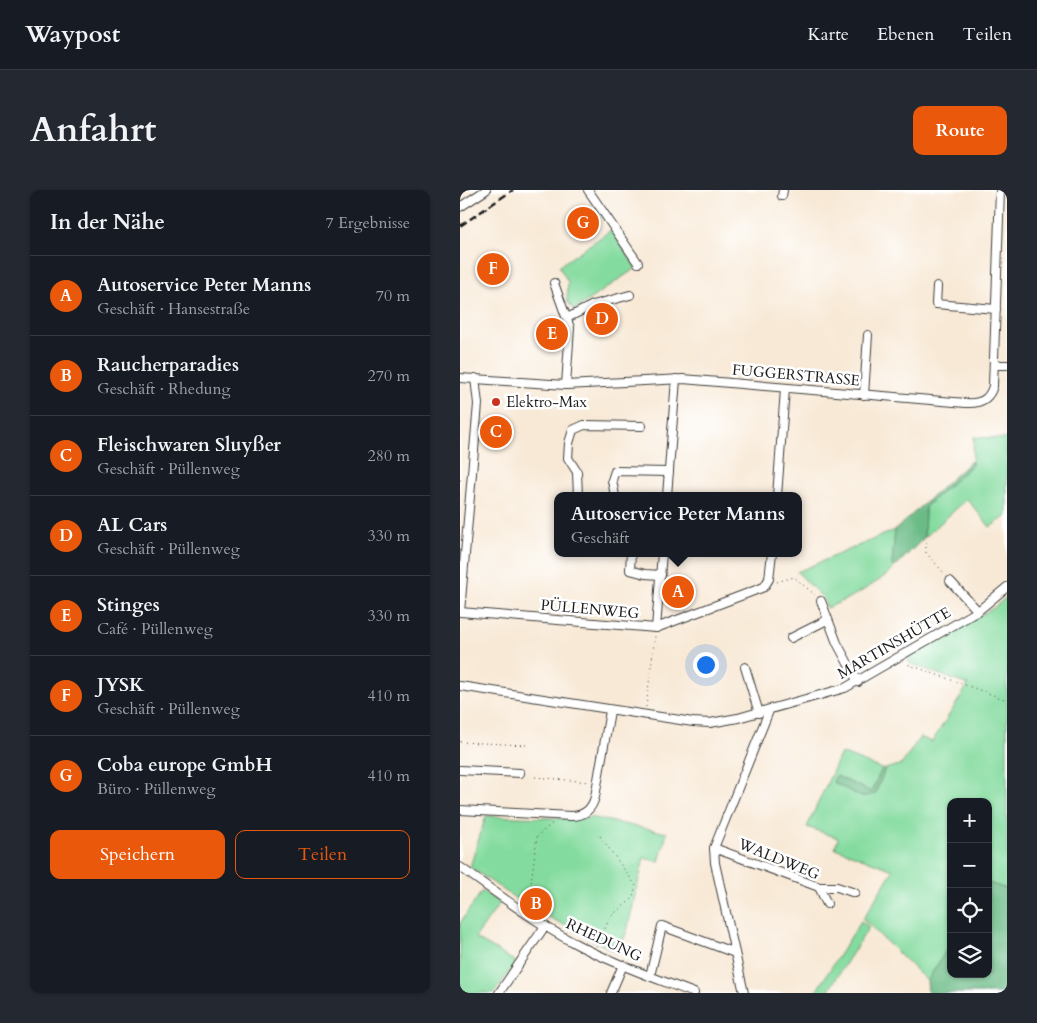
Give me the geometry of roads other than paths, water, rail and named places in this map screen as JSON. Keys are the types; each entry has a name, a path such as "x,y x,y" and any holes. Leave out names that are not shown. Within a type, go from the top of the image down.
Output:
{"street":[{"path":"460,207 486,190"},
{"path":"588,190 638,263"},
{"name":"FUGGERSTRASSE","path":"566,385 676,379 977,403 984,400 990,395 994,365 1000,190"},
{"path":"460,378 566,385 570,338 567,318 554,283"},
{"path":"938,286 936,304 996,309"},
{"path":"567,318 593,305 630,295"},
{"path":"864,395 868,335"},
{"path":"994,365 1007,365"},
{"name":"PÜLLENWEG","path":"475,378 478,404 460,612 656,628 764,587 769,579 772,557"},
{"path":"667,492 676,379"},
{"path":"776,492 785,389"},
{"path":"578,492 578,472 568,458 569,443 573,430 584,425 642,426"},
{"path":"614,492 612,480 615,472 669,472"},
{"path":"631,557 630,570 645,574 661,575"},
{"path":"656,628 662,557"},
{"name":"MARTINSHÜTTE","path":"950,581 978,612"},
{"name":"MARTINSHÜTTE","path":"460,686 610,711 705,723 768,711 822,696 858,682 978,612 1007,587"},
{"path":"821,601 828,620 858,682"},
{"path":"792,638 828,620"},
{"path":"745,667 759,713"},
{"path":"460,810 575,816 587,811 594,801 610,711"},
{"path":"744,993 715,862 714,848 768,711"},
{"path":"460,770 520,773"},
{"name":"WALDWEG","path":"714,848 819,887 827,904"},
{"name":"RHEDUNG","path":"460,867 527,915 594,953 694,993"},
{"path":"819,887 837,887 856,893"},
{"path":"499,993 545,926"},
{"path":"650,976 662,926 735,953"},
{"path":"611,993 623,965"}],"railway":[{"path":"460,226 513,190"}],"place":[{"name":"Coba europe GmbH","path":"583,223"},
{"name":"JYSK","path":"493,269"},
{"name":"AL Cars","path":"602,319"},
{"name":"Stinges","path":"552,334"},
{"name":"Elektro-Max","path":"496,402"},
{"name":"Fleischwaren Sluyßer","path":"496,432"},
{"name":"Autoservice Peter Manns","path":"678,592"},
{"name":"Raucherparadies","path":"536,904"}]}
